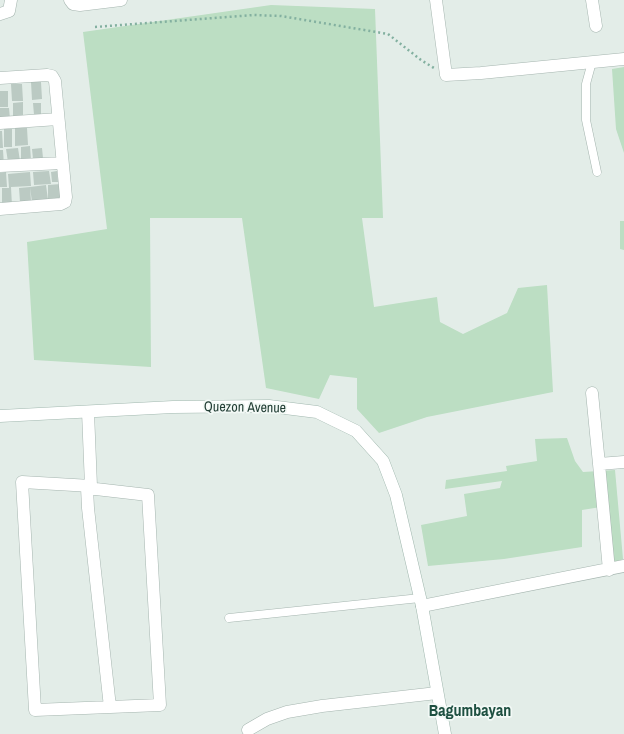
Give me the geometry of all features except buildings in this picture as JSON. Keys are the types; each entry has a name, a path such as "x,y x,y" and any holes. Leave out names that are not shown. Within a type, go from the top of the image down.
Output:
{"street":[{"path":"0,14 9,11 11,0"},
{"path":"70,0 73,4 80,5 121,0"},
{"path":"436,0 446,75 624,59"},
{"path":"592,0 596,26"},
{"path":"0,78 52,76 55,81 66,197 65,202 0,209"},
{"path":"0,123 58,119"},
{"path":"0,166 62,163"},
{"path":"592,393 609,570"},
{"name":"Quezon Avenue","path":"0,416 173,407 269,406 317,412 356,430 383,461 396,496 421,602 445,734"},
{"path":"88,412 89,487 110,707"},
{"path":"599,464 624,462"},
{"path":"22,482 89,487 148,495 160,705 35,710 22,482"},
{"path":"421,602 609,570 624,566"},
{"path":"248,730 267,719 294,711 322,706 437,693"}],"lane":[{"path":"592,62 586,84 586,120 597,172"},
{"path":"229,618 421,602"}],"path":[{"path":"95,27 246,15 282,16 388,34 420,60 446,75"}],"green space":[{"path":"271,5 375,9 383,218 362,218 374,307 437,297 440,322 463,334 507,313 518,288 547,285 553,392 427,417 379,433 357,409 357,378 330,375 319,399 266,388 242,218 150,218 151,367 34,360 27,242 107,229 83,32"},
{"path":"624,67 624,153 616,129 612,69"},
{"path":"620,221 624,221 624,250 620,249"},
{"path":"567,438 575,461 583,472 615,470 623,559 612,564 607,506 582,510 582,547 504,559 428,566 421,525 467,516 464,494 500,488 502,481 445,489 446,480 507,471 506,466 537,461 535,439"}],"district":[{"name":"Bagumbayan","path":"470,712"}]}
